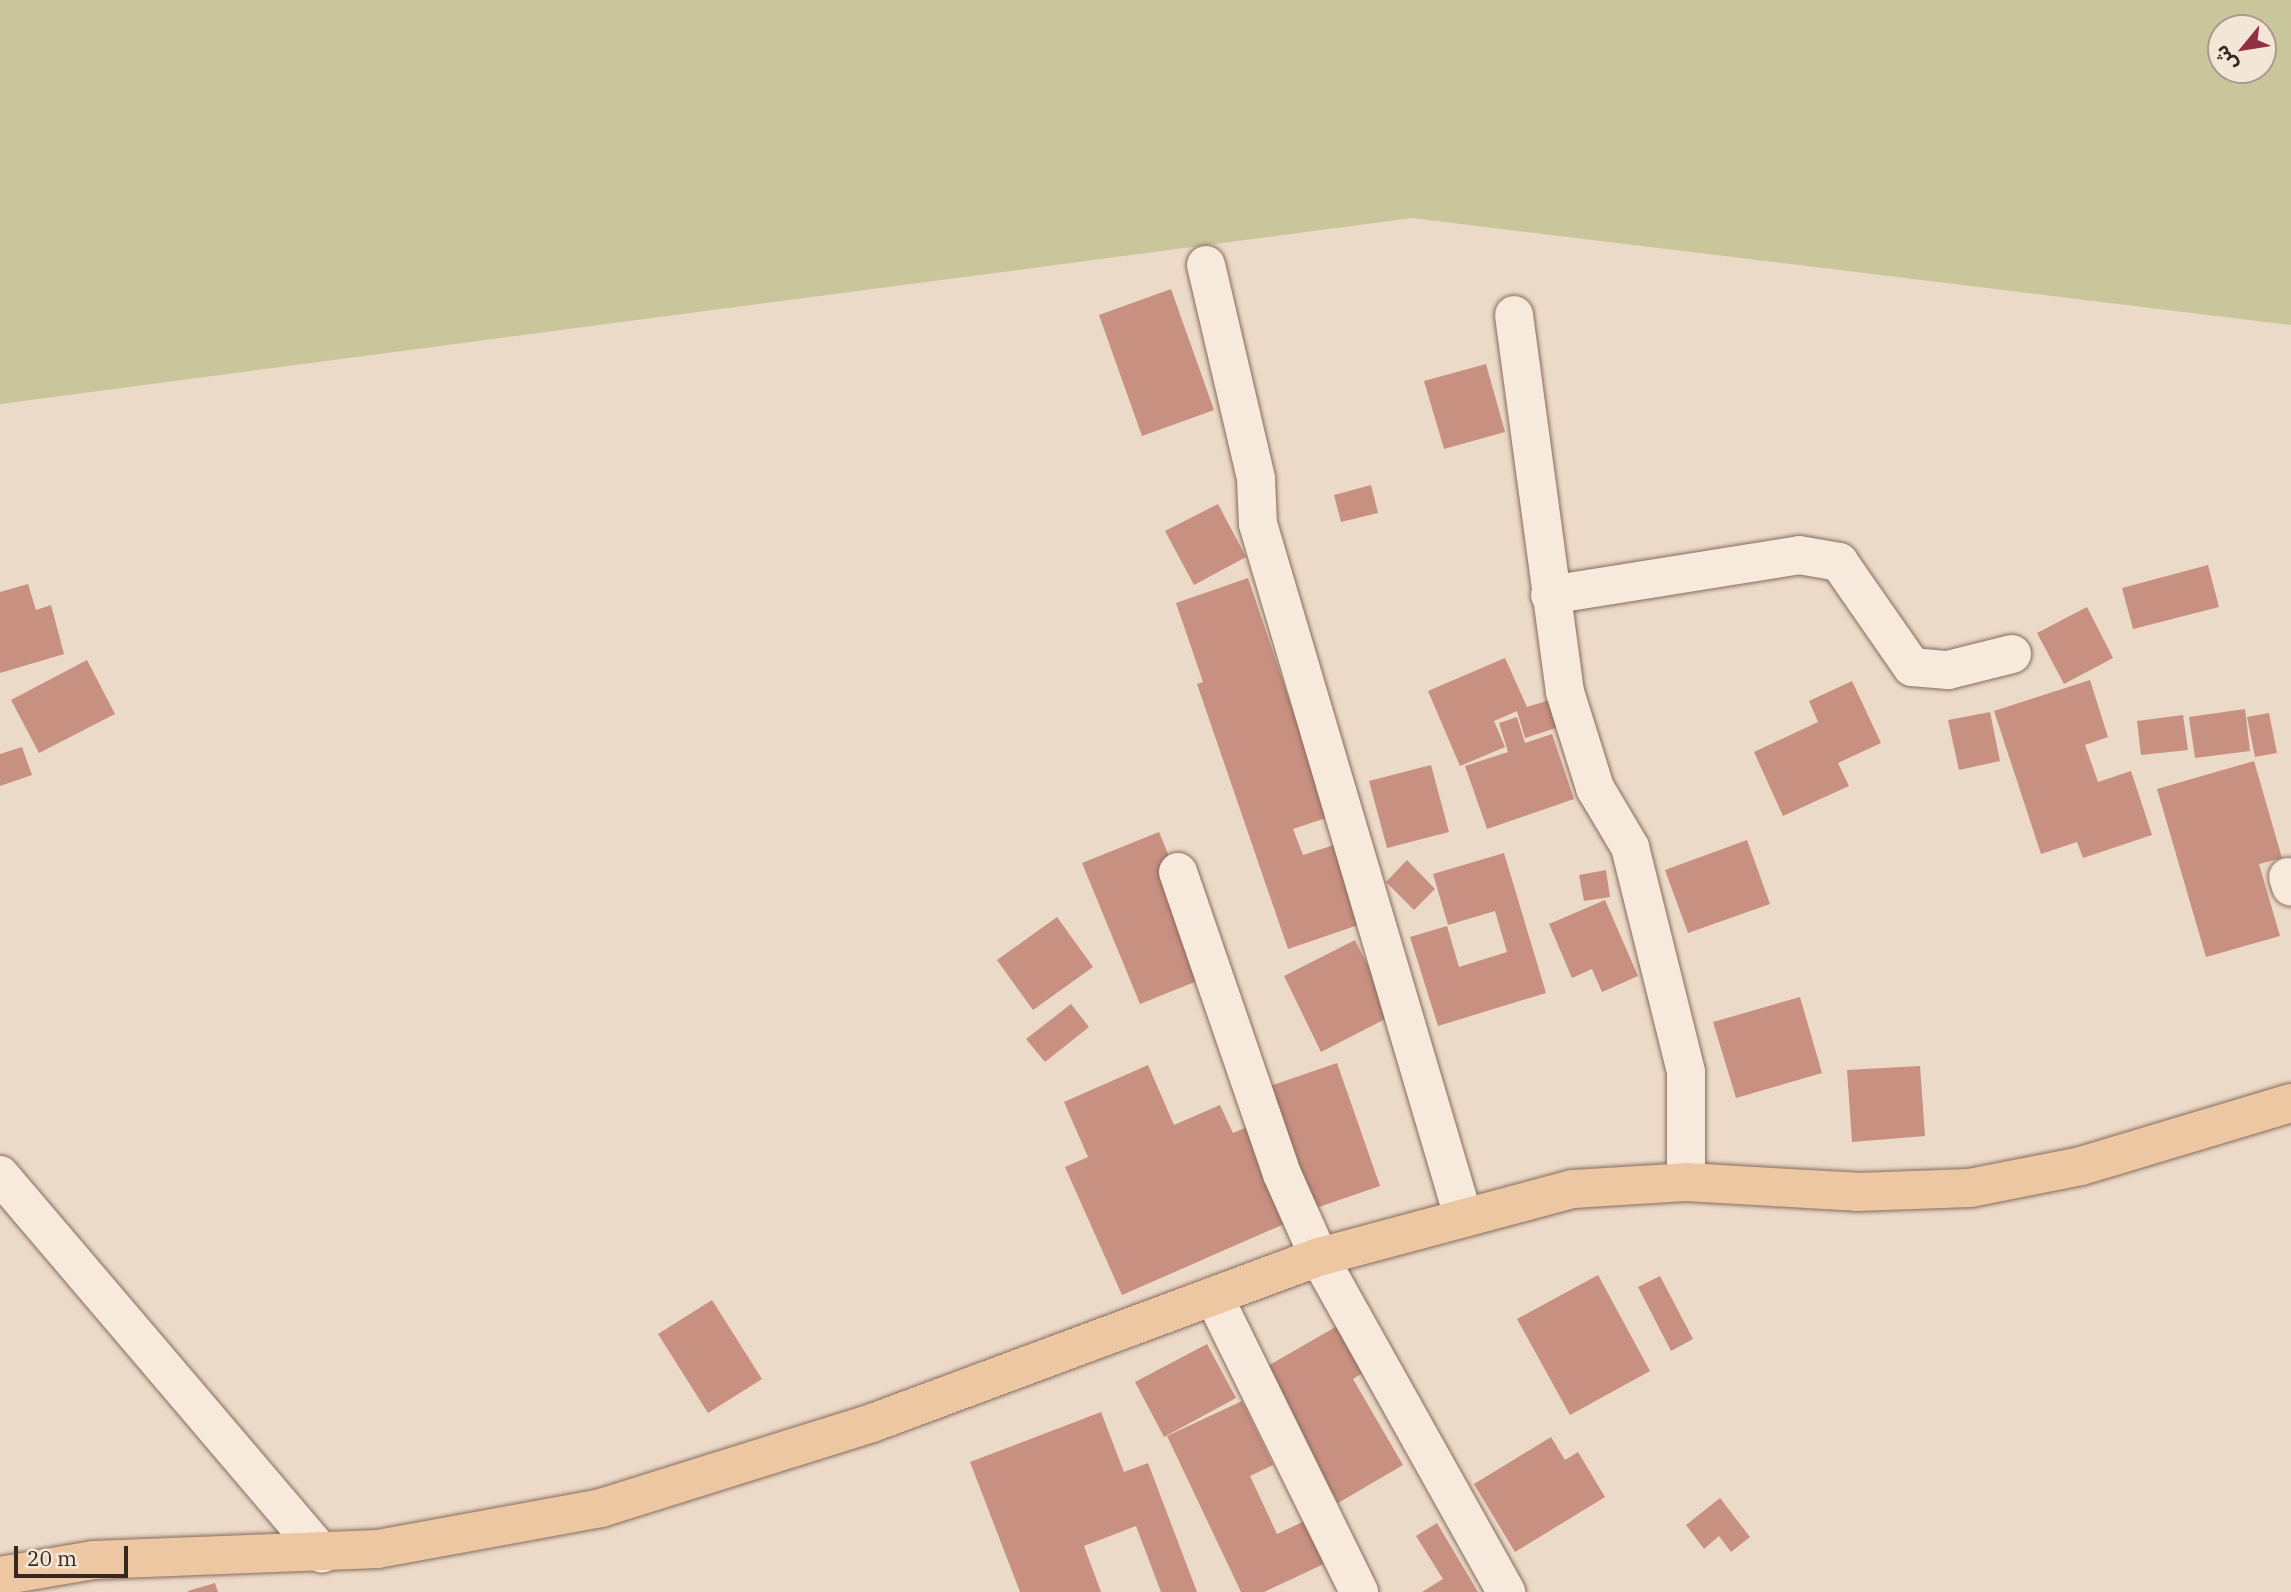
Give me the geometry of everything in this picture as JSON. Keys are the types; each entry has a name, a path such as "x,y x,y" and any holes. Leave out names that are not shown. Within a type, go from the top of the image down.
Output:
{"main road":[{"path":"0,1576 94,1560 321,1554 490,1532 656,1492 908,1411 1319,1257 1463,1216 1573,1189 1686,1182 1857,1192 1970,1188 2081,1166 2291,1103"}],"street":[{"path":"1206,265 1256,480 1258,524 1463,1216"},
{"path":"1514,315 1565,692 1595,788 1630,847 1686,1072 1686,1182"},
{"path":"1550,596 1799,555 1839,562 1912,667 1948,670 2012,654"},
{"path":"1178,872 1282,1174 1319,1257 1506,1592"},
{"path":"0,1175 321,1554"},
{"path":"1214,1297 1359,1592"}],"shaded area":[{"path":"0,0 2291,0 2291,325 1412,218 0,404"}],"building":[{"path":"1171,289 1214,410 1142,436 1099,315"},
{"path":"1486,364 1505,432 1444,449 1424,381"},
{"path":"1371,485 1378,513 1341,522 1334,495"},
{"path":"1218,504 1246,557 1194,585 1165,531"},
{"path":"2208,565 2219,607 2133,629 2122,588"},
{"path":"1248,578 1329,817 1293,829 1303,855 1337,844 1364,923 1288,949 1197,684 1203,682 1176,603"},
{"path":"28,584 36,610 51,605 64,654 0,673 0,592"},
{"path":"2087,607 2113,658 2064,684 2037,633"},
{"path":"1505,658 1527,707 1556,698 1565,725 1525,738 1517,711 1494,721 1505,747 1460,766 1428,691"},
{"path":"87,660 115,714 39,753 11,700"},
{"path":"2090,680 2108,737 2085,745 2098,782 2131,771 2152,835 2083,858 2077,842 2041,854 1994,711"},
{"path":"1852,681 1881,743 1838,763 1849,786 1783,816 1754,752 1818,722 1809,701"},
{"path":"2245,709 2250,751 2195,758 2189,717"},
{"path":"1990,712 2000,761 1959,770 1948,720"},
{"path":"2269,713 2277,753 2255,757 2247,717"},
{"path":"2183,715 2188,750 2141,755 2137,721"},
{"path":"1517,717 1525,743 1552,734 1574,799 1487,829 1465,766 1508,752 1499,723"},
{"path":"22,747 32,775 0,786 0,754"},
{"path":"2254,761 2282,858 2259,864 2280,936 2206,957 2157,789"},
{"path":"1431,765 1449,832 1387,848 1369,781"},
{"path":"1159,832 1217,973 1140,1004 1082,863"},
{"path":"1747,840 1770,904 1688,933 1665,870"},
{"path":"1504,853 1546,993 1438,1026 1410,937 1447,926 1459,967 1507,952 1495,911 1448,925 1433,874"},
{"path":"1407,860 1435,889 1414,910 1386,882"},
{"path":"1606,870 1610,897 1584,901 1579,875"},
{"path":"1605,900 1638,976 1602,992 1592,969 1572,978 1549,924"},
{"path":"1057,917 1093,967 1033,1010 997,960"},
{"path":"1355,940 1393,1015 1321,1052 1284,976"},
{"path":"1800,997 1822,1073 1736,1098 1713,1022"},
{"path":"1071,1004 1089,1027 1045,1062 1026,1039"},
{"path":"1337,1063 1380,1186 1313,1209 1270,1086"},
{"path":"1148,1065 1174,1125 1220,1105 1233,1133 1249,1126 1291,1221 1122,1295 1065,1167 1088,1157 1064,1102"},
{"path":"1920,1066 1925,1136 1852,1142 1847,1070"},
{"path":"1598,1275 1650,1371 1570,1415 1517,1319"},
{"path":"1660,1276 1693,1339 1671,1351 1638,1287"},
{"path":"712,1300 762,1379 708,1413 658,1334"},
{"path":"1344,1322 1371,1368 1353,1379 1403,1465 1338,1503 1261,1370"},
{"path":"1207,1344 1236,1398 1164,1437 1135,1382"},
{"path":"1242,1401 1273,1465 1250,1476 1277,1534 1328,1510 1328,1562 1264,1592 1241,1592 1167,1436"},
{"path":"1101,1412 1124,1472 1148,1463 1197,1592 1161,1592 1136,1526 1084,1546 1101,1592 1020,1592 970,1462"},
{"path":"1551,1437 1565,1460 1578,1452 1605,1497 1515,1552 1474,1484"},
{"path":"1720,1498 1750,1537 1731,1552 1719,1536 1704,1549 1686,1525"},
{"path":"1437,1523 1478,1592 1422,1592 1443,1579 1416,1536"},
{"path":"215,1583 218,1592 188,1592 188,1591"}]}
